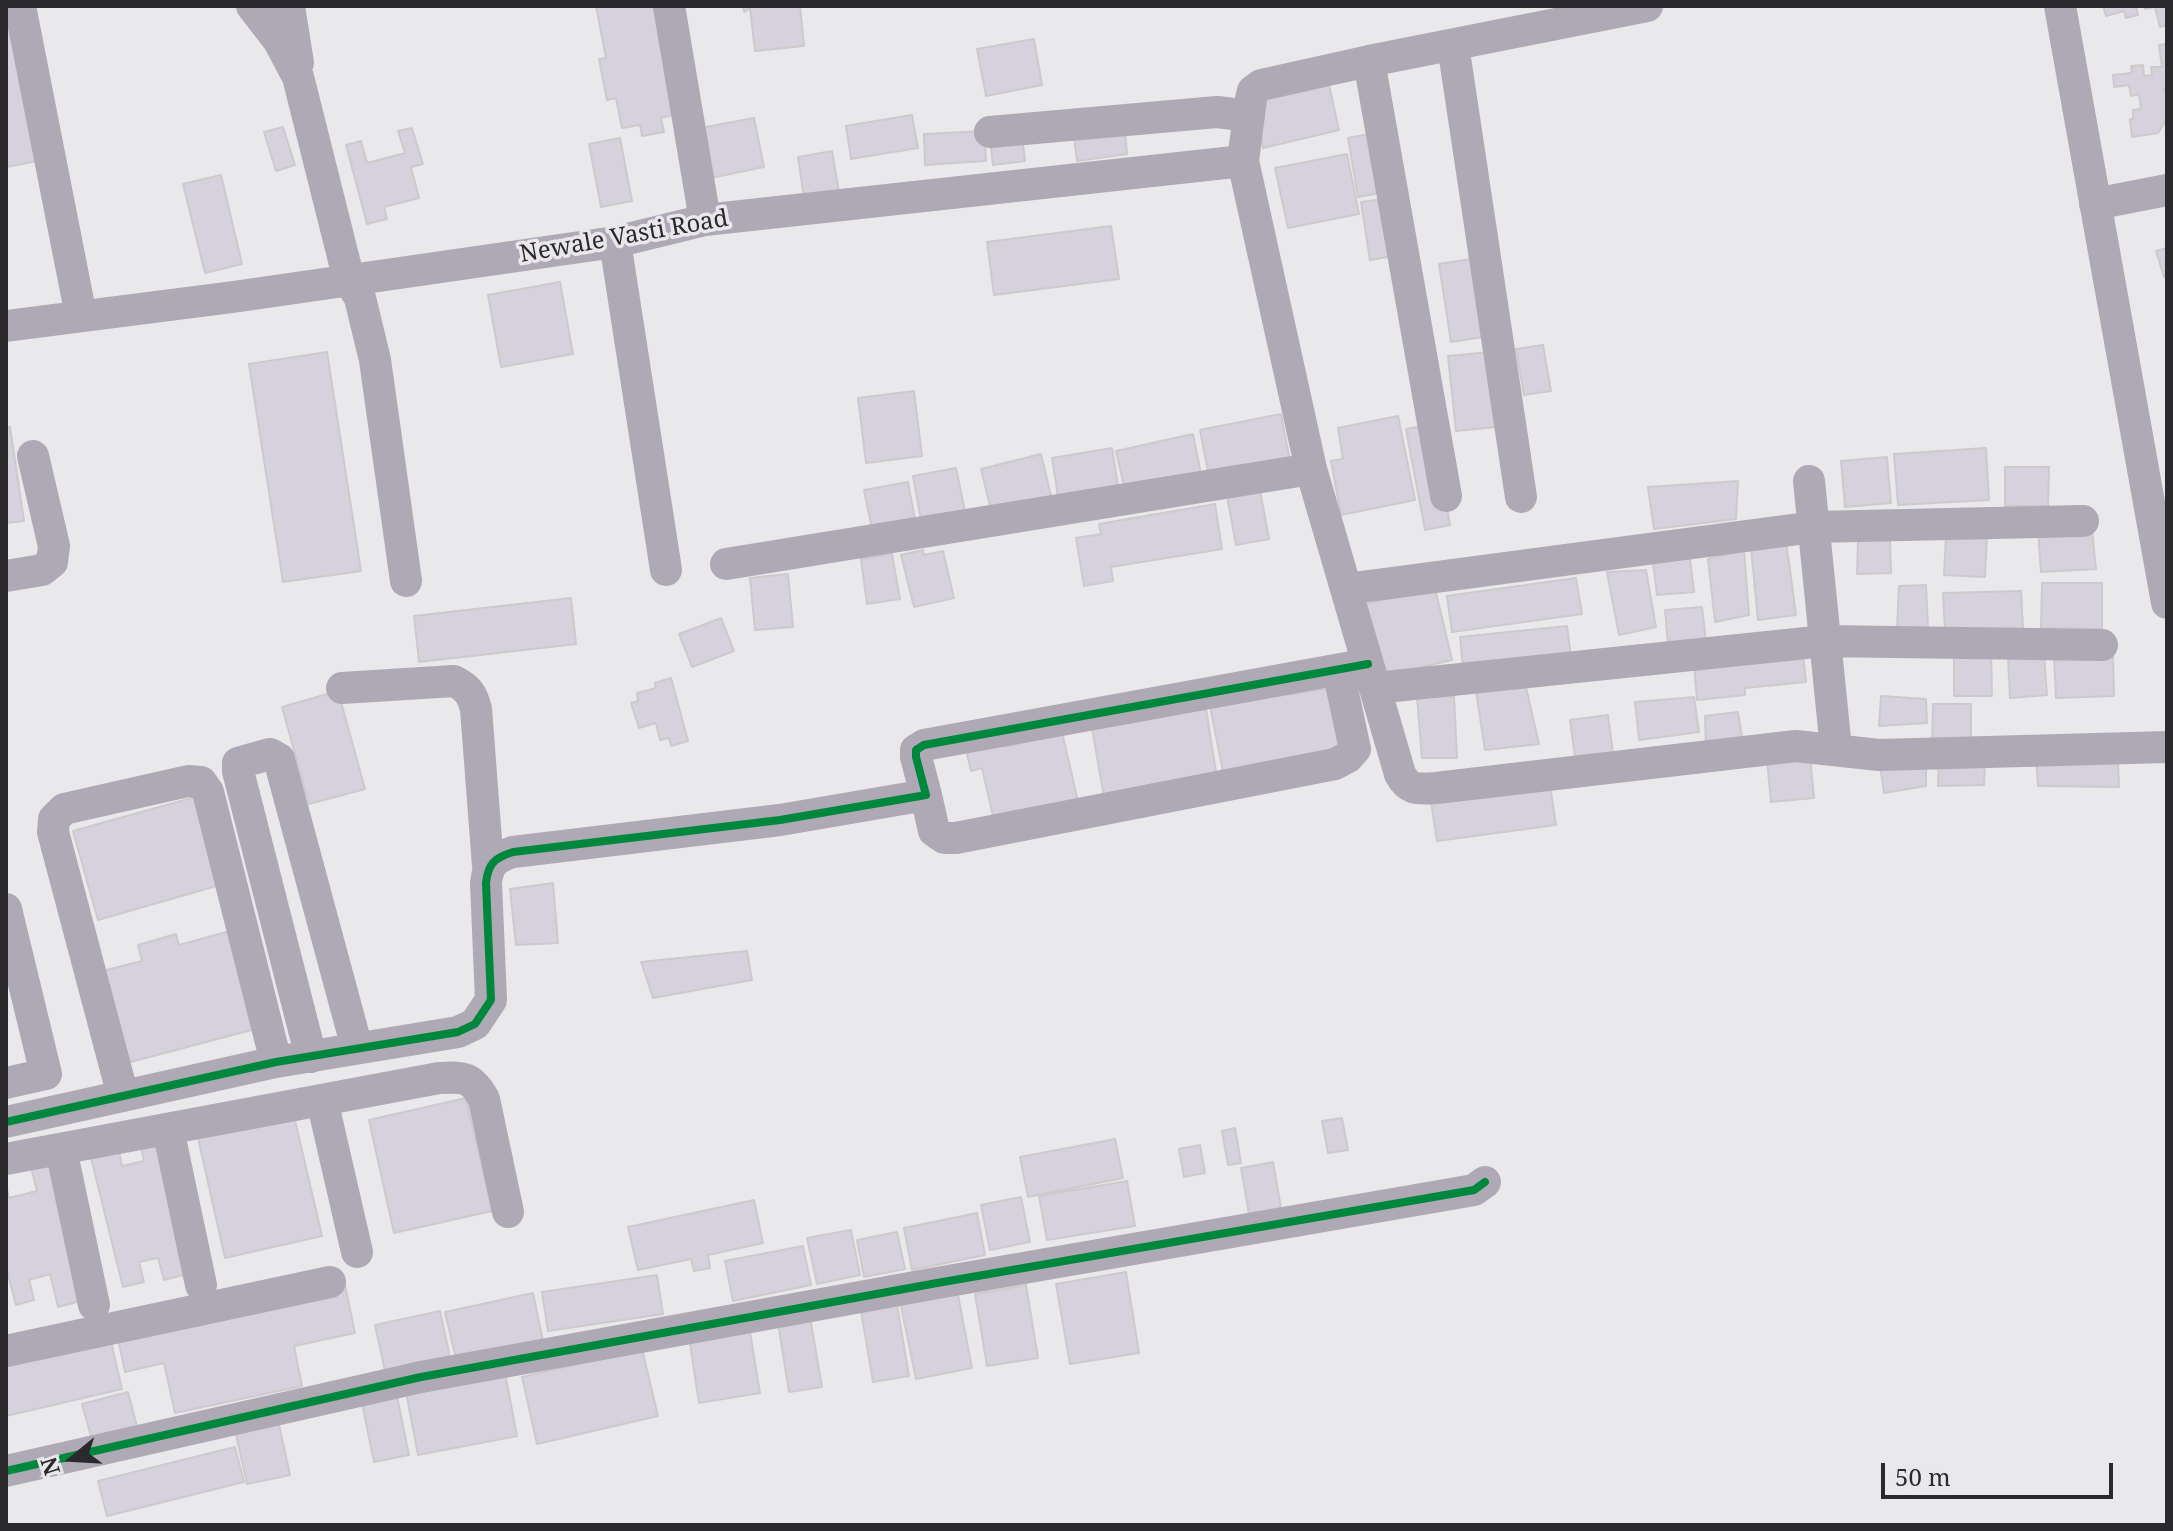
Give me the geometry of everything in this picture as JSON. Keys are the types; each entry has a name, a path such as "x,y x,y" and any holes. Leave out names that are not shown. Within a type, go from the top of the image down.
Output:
{"street":[{"path":"20,6 81,316"},
{"path":"252,6 279,41 298,77 349,280 360,298 375,360 406,581"},
{"path":"289,6 303,94"},
{"path":"669,6 705,220"},
{"path":"1647,6 1369,61 1261,85 1252,93 1243,161 1311,469 1346,589 1360,674 1405,784 1413,789 1436,788 1796,746 1879,755 2167,747"},
{"path":"2060,6 2095,204 2155,462 2167,603"},
{"path":"1453,45 1521,497"},
{"path":"1369,61 1446,496"},
{"path":"990,132 1217,112 1249,116"},
{"name":"Newale Vasti Road","path":"6,326 615,242 705,220 1243,161"},
{"path":"2095,204 2167,190"},
{"path":"615,242 666,570"},
{"path":"6,576 42,570 52,562 54,546 33,456"},
{"path":"726,564 1311,469"},
{"path":"1809,481 1836,749"},
{"path":"1346,589 1814,527 2083,521"},
{"path":"1360,674 1355,749 1335,764 956,838 944,838 934,831 916,757 916,750 924,745 1360,674 1825,641 2102,645"},
{"path":"6,1122 276,1062 458,1032 475,1024 491,1000 488,866 473,697 466,687 454,681 342,688"},
{"path":"311,1057 238,771 238,763 270,754 279,759 357,1048"},
{"path":"123,1096 53,832 54,819 64,809 173,784 201,782 208,792 276,1062"},
{"path":"488,866 497,857 513,852 780,820 926,795"},
{"path":"6,909 46,1074 6,1083"},
{"path":"206,1077 217,1120"},
{"path":"6,1159 439,1078 462,1077 475,1083 484,1099 508,1212"},
{"path":"322,1100 357,1252"},
{"path":"168,1129 201,1285"},
{"path":"61,1149 94,1305"},
{"path":"6,1471 421,1377 1474,1190 1485,1182"},
{"path":"6,1351 330,1282"}],"building":[{"path":"6,6 37,161 6,167"},
{"path":"596,6 653,6 673,115 661,118 664,132 642,136 640,125 622,128 616,98 607,100 599,59 606,58"},
{"path":"743,6 800,6 804,46 755,51 750,8 744,12"},
{"path":"2103,6 2136,6 2138,15 2126,18 2124,11 2106,16"},
{"path":"2144,6 2167,6 2167,25 2160,27 2155,7 2145,9"},
{"path":"1034,39 1042,85 986,96 977,49"},
{"path":"2167,44 2167,89 2163,89 2167,99 2167,119 2158,133 2132,137 2130,119 2133,119 2133,110 2141,109 2139,94 2131,96 2129,85 2114,87 2113,75 2132,73 2131,66 2143,65 2144,76 2152,75 2151,67 2162,67 2159,45"},
{"path":"1329,85 1339,130 1263,148 1253,103"},
{"path":"912,115 918,148 851,159 846,126"},
{"path":"754,118 764,167 706,179 696,129"},
{"path":"283,127 295,165 276,171 264,132"},
{"path":"412,128 423,164 411,167 419,198 384,207 387,219 367,224 346,145 361,141 367,163 405,153 398,131"},
{"path":"984,131 986,161 925,165 924,134"},
{"path":"1125,131 1127,154 1077,161 1074,137"},
{"path":"1381,132 1391,191 1358,197 1348,138"},
{"path":"1022,135 1025,161 993,165 990,139"},
{"path":"620,138 632,201 601,207 589,144"},
{"path":"832,151 839,192 804,198 798,157"},
{"path":"1347,154 1359,214 1288,228 1275,168"},
{"path":"221,175 242,264 205,273 183,184"},
{"path":"1391,198 1400,255 1370,260 1361,202"},
{"path":"1111,226 1119,279 994,295 987,242"},
{"path":"2167,248 2167,276 2164,277 2156,251"},
{"path":"1471,259 1484,337 1451,342 1439,264"},
{"path":"560,282 573,354 501,367 488,295"},
{"path":"1543,345 1551,391 1524,395 1516,349"},
{"path":"327,352 361,571 283,582 249,364"},
{"path":"1489,352 1496,427 1456,431 1448,356"},
{"path":"914,391 922,456 866,463 858,398"},
{"path":"1281,414 1290,461 1209,477 1200,430"},
{"path":"1398,416 1415,500 1341,515 1331,461 1343,459 1338,428"},
{"path":"1432,424 1450,525 1425,530 1406,429"},
{"path":"6,427 10,427 24,521 6,523"},
{"path":"1193,434 1202,479 1126,495 1116,451"},
{"path":"1112,448 1119,493 1059,503 1052,458"},
{"path":"1986,448 1989,500 1898,505 1894,454"},
{"path":"1041,454 1052,500 992,514 981,469"},
{"path":"1887,457 1891,503 1845,507 1841,461"},
{"path":"2005,467 2049,467 2048,506 2005,506"},
{"path":"956,468 966,516 922,525 913,476"},
{"path":"1738,481 1736,519 1654,529 1648,487"},
{"path":"908,482 917,530 874,539 864,490"},
{"path":"1260,490 1269,539 1236,545 1227,496"},
{"path":"1215,504 1222,549 1111,567 1113,581 1084,586 1076,538 1101,534 1099,524"},
{"path":"2092,529 2096,569 2041,572 2038,531"},
{"path":"1946,534 1987,536 1985,577 1944,575"},
{"path":"1890,539 1891,573 1857,574 1858,541"},
{"path":"1786,541 1796,615 1758,620 1751,548"},
{"path":"923,550 924,555 943,551 954,598 914,607 901,555"},
{"path":"1744,550 1749,615 1715,622 1708,559"},
{"path":"892,554 900,599 867,604 861,559"},
{"path":"1690,558 1694,592 1657,595 1653,562"},
{"path":"1646,570 1656,627 1619,635 1607,572"},
{"path":"788,574 793,627 755,630 750,578"},
{"path":"1576,578 1582,614 1452,632 1447,596"},
{"path":"2042,583 2102,583 2102,629 2041,628"},
{"path":"1926,585 1928,630 1897,630 1899,586"},
{"path":"1435,588 1452,660 1383,676 1366,604"},
{"path":"2021,591 2023,628 1945,630 1943,593"},
{"path":"571,598 576,644 419,662 414,616"},
{"path":"1702,607 1706,641 1668,645 1665,610"},
{"path":"721,618 734,651 692,667 679,634"},
{"path":"1567,626 1571,657 1463,668 1460,637"},
{"path":"1954,651 1991,651 1992,696 1954,696"},
{"path":"1803,654 1806,682 1745,688 1745,695 1697,700 1694,665"},
{"path":"2044,655 2047,695 2010,698 2008,658"},
{"path":"2113,656 2114,696 2056,698 2054,657"},
{"path":"671,678 688,741 671,746 669,738 660,740 656,723 639,728 631,703 638,701 637,693 656,688 655,683"},
{"path":"1525,683 1539,744 1485,750 1476,691"},
{"path":"1332,688 1343,746 1224,777 1210,706"},
{"path":"338,691 365,789 309,804 282,707"},
{"path":"1881,696 1926,699 1927,723 1879,726"},
{"path":"1417,697 1454,697 1457,758 1422,758"},
{"path":"1694,697 1699,732 1639,740 1635,702"},
{"path":"1933,704 1971,704 1971,745 1932,744"},
{"path":"1206,709 1217,778 1104,797 1092,728"},
{"path":"1738,712 1743,745 1706,746 1705,716"},
{"path":"1608,715 1613,753 1575,757 1570,720"},
{"path":"1062,732 1079,806 995,825 982,768 971,771 965,745 1003,737 1005,747"},
{"path":"1810,756 1814,798 1771,802 1767,760"},
{"path":"2036,757 2118,762 2119,787 2038,786"},
{"path":"1985,758 1984,785 1938,786 1939,759"},
{"path":"1926,764 1926,786 1884,793 1880,765"},
{"path":"1550,786 1556,825 1437,841 1431,802"},
{"path":"195,797 220,885 98,920 73,831"},
{"path":"553,883 558,943 516,945 510,889"},
{"path":"237,929 263,1027 123,1064 98,972 142,961 138,945 176,934 179,945"},
{"path":"747,951 752,980 653,998 641,962"},
{"path":"466,1098 492,1211 394,1233 369,1120"},
{"path":"294,1116 322,1236 225,1258 198,1138"},
{"path":"1342,1118 1348,1150 1328,1153 1322,1121"},
{"path":"1235,1128 1241,1163 1228,1165 1222,1131"},
{"path":"161,1134 195,1272 164,1280 158,1258 139,1262 144,1282 123,1287 89,1150 117,1143 122,1166 144,1161 139,1139"},
{"path":"1115,1139 1123,1178 1028,1197 1020,1157"},
{"path":"1200,1145 1205,1173 1184,1177 1179,1149"},
{"path":"56,1160 92,1298 58,1307 50,1274 29,1280 34,1300 16,1305 6,1267 6,1185 9,1198 37,1191 31,1167"},
{"path":"1273,1162 1281,1208 1249,1214 1241,1168"},
{"path":"1127,1181 1135,1226 1047,1240 1039,1196"},
{"path":"1021,1197 1030,1242 990,1250 981,1205"},
{"path":"754,1200 763,1243 708,1255 710,1268 694,1271 691,1259 638,1270 628,1227"},
{"path":"977,1213 985,1255 912,1270 904,1228"},
{"path":"851,1230 860,1275 817,1284 807,1238"},
{"path":"897,1232 905,1269 864,1277 857,1240"},
{"path":"803,1246 811,1285 733,1301 725,1261"},
{"path":"1126,1272 1139,1353 1070,1364 1056,1284"},
{"path":"657,1275 663,1314 548,1331 542,1292"},
{"path":"345,1285 355,1333 294,1346 302,1386 175,1413 164,1363 125,1372 117,1334"},
{"path":"1026,1285 1038,1358 987,1366 975,1294"},
{"path":"957,1290 972,1368 916,1379 900,1301"},
{"path":"533,1293 543,1341 456,1359 445,1312"},
{"path":"896,1299 909,1376 873,1382 860,1305"},
{"path":"440,1311 450,1357 385,1371 375,1325"},
{"path":"810,1317 822,1387 789,1392 778,1323"},
{"path":"748,1320 760,1393 699,1403 688,1330"},
{"path":"110,1337 122,1389 6,1416 6,1361"},
{"path":"642,1349 658,1416 537,1444 522,1377"},
{"path":"505,1373 517,1436 418,1455 406,1392"},
{"path":"128,1392 139,1434 94,1447 82,1404"},
{"path":"397,1396 409,1455 374,1462 362,1403"},
{"path":"276,1411 290,1475 247,1484 233,1421"},
{"path":"235,1447 244,1482 107,1516 98,1481"}],"cycle path":[{"path":"6,1122 276,1062 458,1032 475,1024 491,1000 487,876 493,863 513,852 780,820 926,795 916,757 916,750 924,745 1368,664"},
{"path":"6,1471 421,1377 1474,1190 1485,1182"}]}
